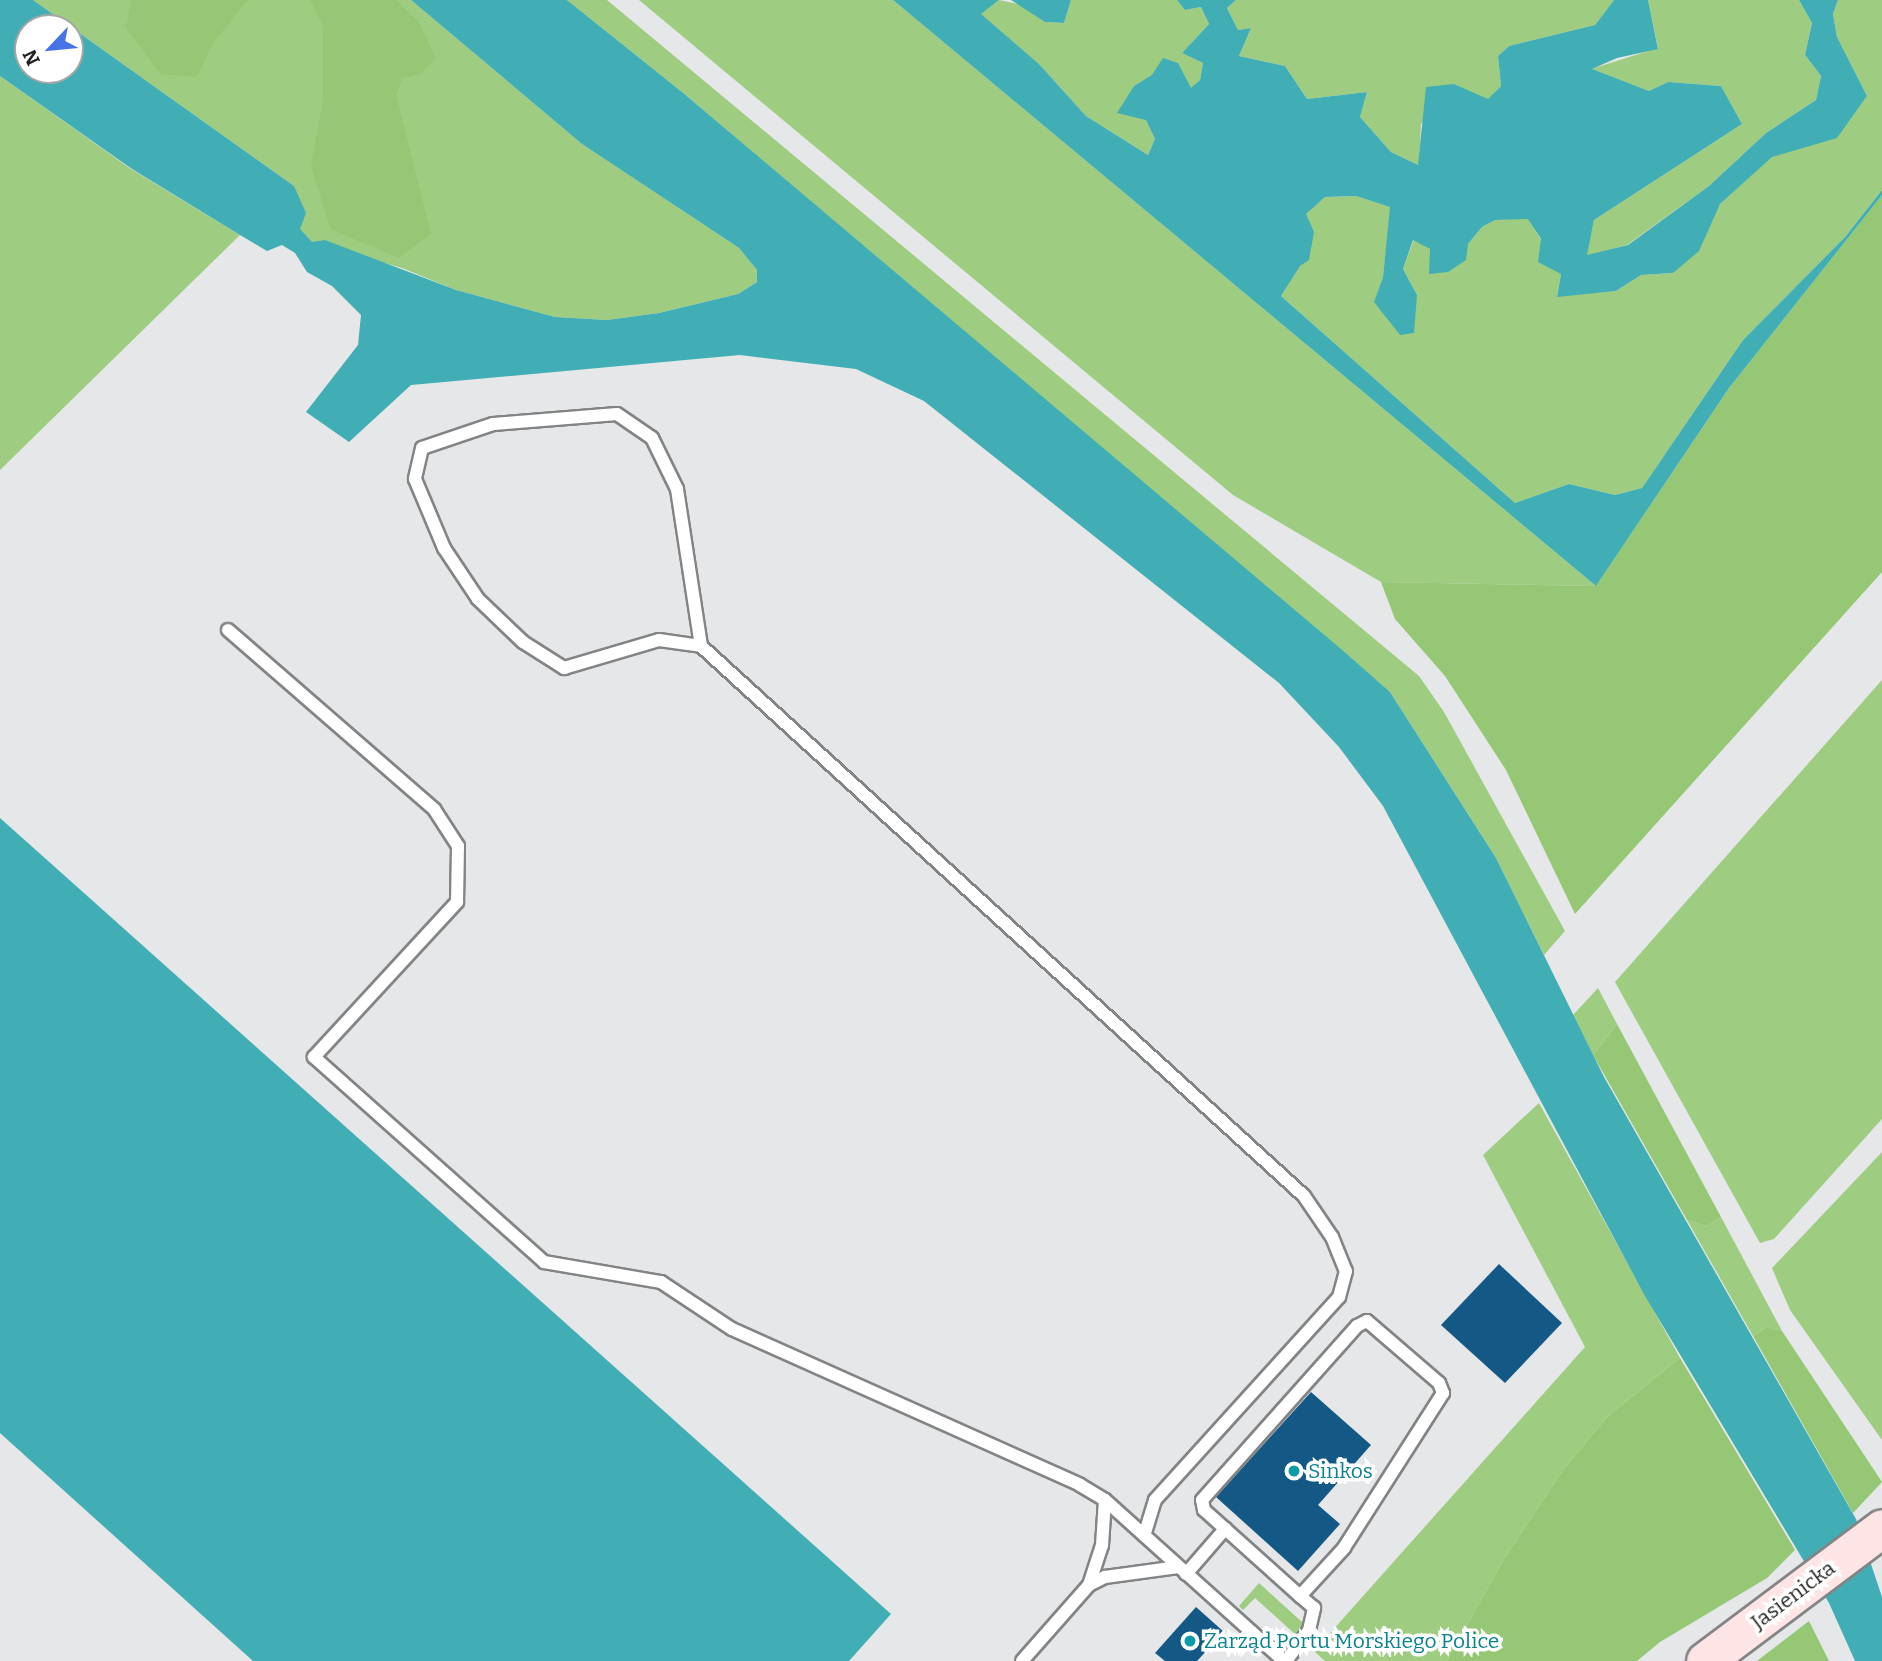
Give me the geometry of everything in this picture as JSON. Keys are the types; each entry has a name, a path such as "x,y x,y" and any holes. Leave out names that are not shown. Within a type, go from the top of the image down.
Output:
{"main road":[{"name":"Jasienicka","path":"1705,1661 1880,1530"}],"lane":[{"path":"701,646 677,489 652,438 617,414 494,424 422,448 415,479 444,548 478,599 523,642 564,668 659,640 701,646 1304,1196 1332,1237 1346,1271 1339,1297 1155,1500 1144,1535"},
{"path":"228,630 434,809 458,846 457,902 314,1058 544,1262 661,1282 732,1329 1025,1458 1105,1500 1285,1661 1314,1616 1314,1608 1300,1596 1205,1510 1202,1500 1357,1326 1362,1321 1375,1324 1439,1383 1443,1393 1345,1548 1300,1596"},
{"path":"1089,1585 1102,1545 1105,1500"},
{"path":"1022,1661 1089,1585 1105,1577 1182,1570 1226,1529"}],"green space":[{"path":"33,0 411,0 582,144 739,248 757,270 757,282 738,294 659,313 607,320 555,317 456,290 402,268 312,242 299,229 294,186 84,36 84,14 53,14"},
{"path":"131,0 248,0 213,43 197,77 160,74 126,28"},
{"path":"310,0 396,0 418,21 436,58 420,74 403,78 396,94 431,234 399,258 330,229 311,165 323,101 323,26"},
{"path":"567,0 607,0 1419,676 1444,712 1565,931 1544,955 1496,858 1390,692 682,92"},
{"path":"639,0 893,0 1596,586 1381,582 1233,495"},
{"path":"999,0 1023,5 1045,22 1064,23 1071,0 1177,0 1185,10 1201,7 1209,24 1182,53 1203,63 1200,80 1191,89 1178,64 1134,86 1126,103 1146,119 1155,139 1148,155 1086,116 1039,64 980,14"},
{"path":"1236,0 1614,0 1595,25 1509,46 1498,56 1501,86 1488,100 1454,84 1421,124 1419,166 1391,152 1360,117 1367,92 1307,99 1285,66 1239,56 1251,28 1238,30 1227,8"},
{"path":"1648,0 1799,0 1812,23 1805,55 1821,76 1816,100 1766,133 1709,186 1627,245 1586,256 1594,220 1742,124 1721,86 1668,82 1649,91 1591,69 1658,48"},
{"path":"1838,0 1882,0 1882,190 1846,236 1743,340 1642,488 1615,495 1569,484 1515,503 1281,296 1300,265 1305,214 1325,197 1356,196 1391,207 1383,277 1375,301 1417,295 1403,269 1414,239 1430,249 1468,244 1482,227 1495,220 1528,218 1561,274 1557,296 1616,291 1641,275 1673,273 1720,204 1772,156 1837,137 1867,96 1837,37 1833,14"},
{"path":"0,76 131,169 240,235 0,470"},
{"path":"1882,195 1882,572 1575,914 1506,770 1445,676 1395,619 1381,582 1596,586 1729,388"},
{"path":"1882,680 1882,1119 1774,1239 1760,1243 1615,982"},
{"path":"1598,988 1617,1024 1593,1055 1573,1015"},
{"path":"1617,1024 1721,1217 1707,1226 1687,1220 1593,1055"},
{"path":"1539,1103 1680,1358 1608,1416 1563,1470 1503,1561 1447,1661 1325,1661 1255,1598 1243,1610 1239,1606 1259,1583 1323,1641 1585,1347 1483,1155"},
{"path":"1882,1152 1882,1440 1790,1310 1772,1268"},
{"path":"1721,1217 1782,1331 1767,1327 1753,1336 1687,1220 1707,1226"},
{"path":"1767,1327 1782,1331 1882,1482 1853,1513 1753,1336"},
{"path":"1680,1358 1795,1550 1767,1578 1660,1642 1637,1661 1447,1661 1503,1561 1563,1470 1608,1416"},
{"path":"1809,1621 1829,1661 1757,1661"}],"water":[{"path":"0,0 33,0 53,14 14,14 14,84 84,84 84,36 294,186 306,213 300,229 312,242 325,240 456,290 555,317 607,320 659,313 738,294 757,282 757,270 739,248 582,144 411,0 567,0 682,92 1341,649 1390,692 1496,858 1604,1077 1856,1519 1882,1597 1882,1661 1855,1661 1829,1603 1645,1296 1383,806 1339,747 1279,683 924,401 856,369 740,355 411,385 349,442 306,412 358,345 361,315 332,286 307,272 295,253 282,245 267,251 132,169 0,76"},
{"path":"893,0 999,0 981,14 1039,64 1086,116 1148,155 1155,139 1146,120 1117,113 1134,86 1152,75 1163,58 1178,63 1191,88 1200,80 1203,63 1182,53 1209,24 1201,7 1185,10 1177,0 1236,0 1227,8 1238,30 1251,28 1239,56 1285,66 1307,99 1367,92 1360,117 1391,152 1418,165 1426,87 1454,84 1488,99 1501,86 1498,56 1509,46 1595,25 1614,0 1648,0 1658,49 1617,58 1592,69 1649,91 1668,82 1721,86 1742,124 1594,220 1587,255 1628,245 1709,186 1766,133 1816,100 1821,76 1805,55 1812,23 1799,0 1838,0 1833,14 1837,37 1867,96 1837,138 1772,157 1720,204 1699,251 1673,273 1641,275 1616,291 1557,297 1561,274 1538,262 1541,239 1528,219 1495,220 1482,227 1468,244 1466,260 1448,272 1429,274 1430,249 1413,240 1403,269 1417,295 1414,333 1400,335 1374,302 1383,277 1390,207 1356,196 1325,197 1306,214 1314,232 1309,260 1300,266 1281,296 1515,503 1569,484 1615,495 1642,488 1743,340 1846,236 1882,190 1882,195 1729,388 1596,586"},
{"path":"1011,0 1071,0 1064,23 1045,22"},
{"path":"0,818 891,1614 849,1661 253,1661 0,1433"}],"building":[{"path":"1499,1264 1562,1323 1505,1383 1441,1325"},
{"name":"Sinkos","path":"1311,1392 1371,1445 1318,1505 1340,1524 1298,1571 1216,1497"},
{"name":"Zarząd Portu Morskiego Police","path":"1196,1607 1224,1632 1197,1661 1165,1661 1155,1653"}],"place":[{"name":"Sinkos","path":"1294,1471"},
{"name":"Zarząd Portu Morskiego Police","path":"1190,1641"}]}
